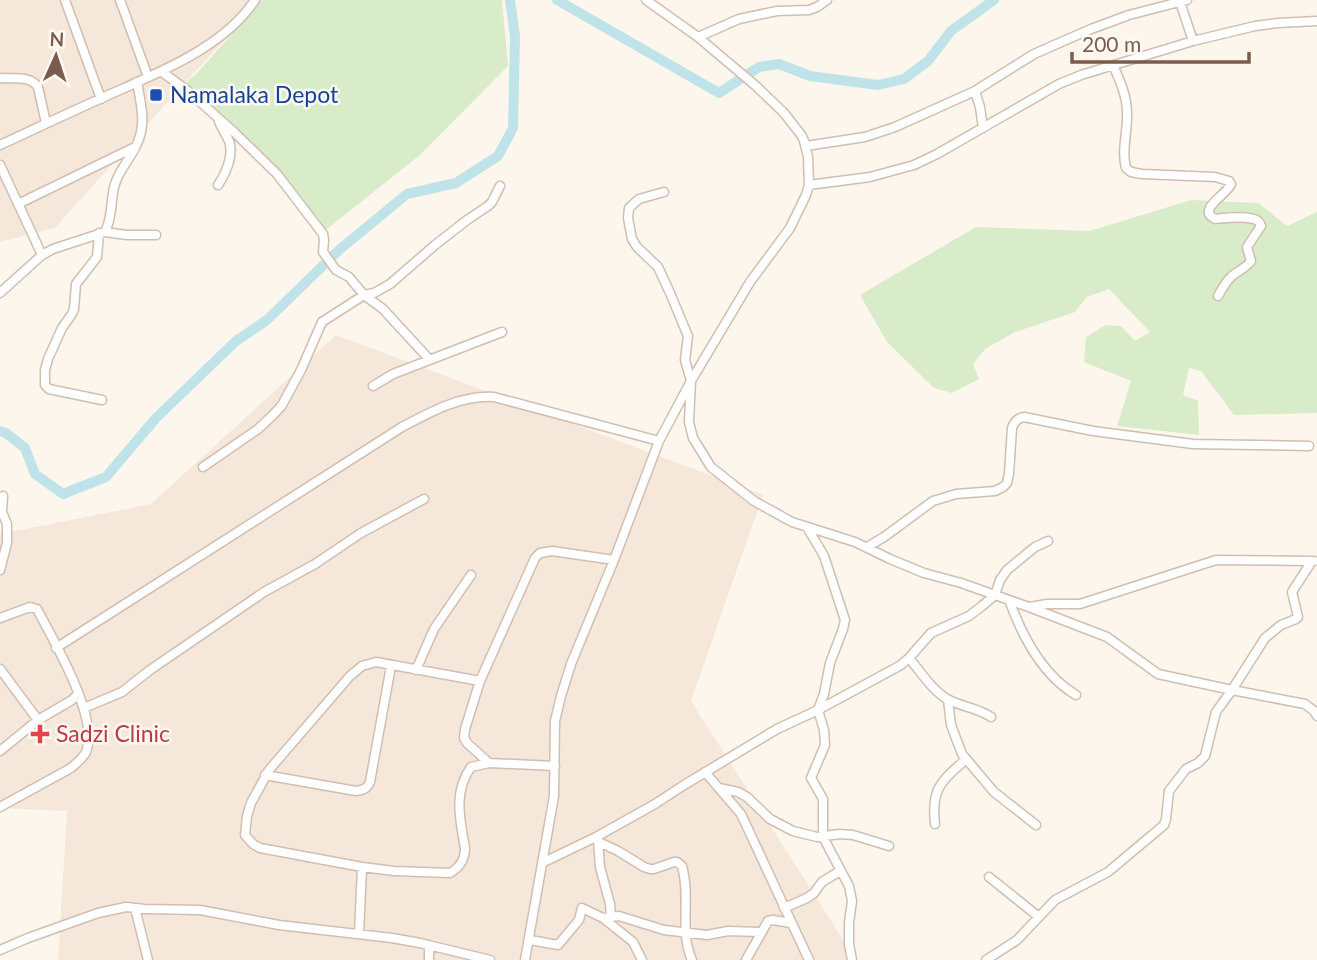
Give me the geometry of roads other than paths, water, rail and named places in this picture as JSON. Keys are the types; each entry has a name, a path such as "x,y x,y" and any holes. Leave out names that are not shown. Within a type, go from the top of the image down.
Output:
{"street":[{"path":"65,0 101,99"},
{"path":"120,0 148,77"},
{"path":"0,145 162,72 229,29 255,0"},
{"path":"525,960 554,796 555,720 571,664 659,441 750,282 790,228 809,185 806,146 798,130 737,69 646,0"},
{"path":"698,37 739,19 778,11 809,10 827,0"},
{"path":"806,146 864,137 926,114 975,91 1034,54 1129,15 1184,1 1193,41"},
{"path":"809,185 870,177 914,165 1059,84 1081,75 1193,41 1266,24 1317,21"},
{"path":"1113,65 1122,85 1128,114 1124,155 1126,168 1142,174 1222,178 1231,184 1229,190 1212,204 1209,209 1211,217 1248,218 1260,223 1259,231 1247,247 1250,265 1232,276 1218,296"},
{"path":"162,72 188,91 277,174 323,234 323,252 335,270 349,277 364,295 383,309 429,359"},
{"path":"0,78 28,79 35,82 46,123"},
{"path":"102,400 48,388 44,379 48,359 62,328 72,314 76,284 97,257 102,232 110,222 117,179 142,132 137,82"},
{"path":"975,91 983,128"},
{"path":"218,118 230,148 227,169 218,185"},
{"path":"18,204 136,146"},
{"path":"0,165 42,255"},
{"path":"203,467 258,429 282,405 295,383 322,322 364,295 390,284 435,245 488,206 500,186"},
{"path":"664,192 633,202 628,209 628,218 634,243 658,268 688,335 685,360 691,381 689,427 707,463 721,477 754,502 787,519 844,537 924,573 961,583 1111,639 1158,674 1305,704 1317,716"},
{"path":"0,293 42,255 53,249 102,232 156,236"},
{"path":"373,386 393,374 502,332"},
{"path":"57,648 402,427 453,404 482,396 494,397 659,441"},
{"path":"867,547 939,498 1003,488 1009,474 1012,428 1020,418 1193,444 1310,446"},
{"path":"0,570 8,544 7,524 2,512 3,496"},
{"path":"84,708 122,692 264,592 315,564 361,533 424,499"},
{"path":"807,527 824,556 845,620 818,710 825,745 811,778 823,799 822,836 851,895 849,944 852,960"},
{"path":"542,863 598,840 776,729 818,710 892,670 909,658 931,633 969,615 995,595 1002,575 1033,548 1048,541"},
{"path":"489,763 467,743 464,734 480,681 535,558 540,553 557,551 614,560"},
{"path":"1029,607 1080,604 1216,560 1315,561"},
{"path":"986,960 1017,940 1055,900 1108,872 1164,825 1169,791 1186,769 1205,756 1216,712 1265,638 1281,625 1297,618 1293,592 1315,561"},
{"path":"416,670 434,629 471,575"},
{"path":"1009,600 1021,630 1036,654 1059,683 1076,695"},
{"path":"0,618 30,607 37,609 76,686 88,729 85,754 71,768 0,807"},
{"path":"909,658 948,700 982,711 991,717"},
{"path":"480,681 371,662 362,666 339,688 265,775 247,816 245,835 260,848 362,867 450,873 463,860 465,848 458,809 459,794 471,767 489,763 555,766"},
{"path":"265,775 356,791 368,787 391,666"},
{"path":"0,669 38,720"},
{"path":"0,751 38,720 78,694"},
{"path":"948,700 951,725 966,759 994,792 1036,825"},
{"path":"935,824 934,806 940,783 966,759"},
{"path":"705,772 741,814 809,960"},
{"path":"719,788 733,790 747,797 764,815 793,831 822,836 853,835 889,846"},
{"path":"598,840 599,863 610,904 607,917"},
{"path":"598,840 650,869 674,862 680,863 687,894 685,932 692,960"},
{"path":"359,934 362,867"},
{"path":"784,908 807,898 822,881 840,871"},
{"path":"989,877 1039,917"},
{"path":"0,950 121,907 200,910 279,925 392,938 490,960"},
{"path":"135,908 148,960"},
{"path":"530,940 559,944 579,920 582,908 607,917 622,917 664,930 710,935 728,931 761,932"},
{"path":"607,917 633,942 642,960"},
{"path":"746,960 769,920 791,923"},
{"path":"429,945 429,960"}],"waterway":[{"path":"0,431 25,448 35,474 63,494 106,477 156,418 236,341 267,320 339,250 407,194 456,183 498,156 513,128 515,36 510,0"},
{"path":"557,0 719,93 759,67 779,64 810,76 878,85 904,79 928,61 951,31 994,0"}],"place":[{"name":"Namalaka Depot","path":"156,95"},
{"name":"Sadzi Clinic","path":"40,734"}]}
